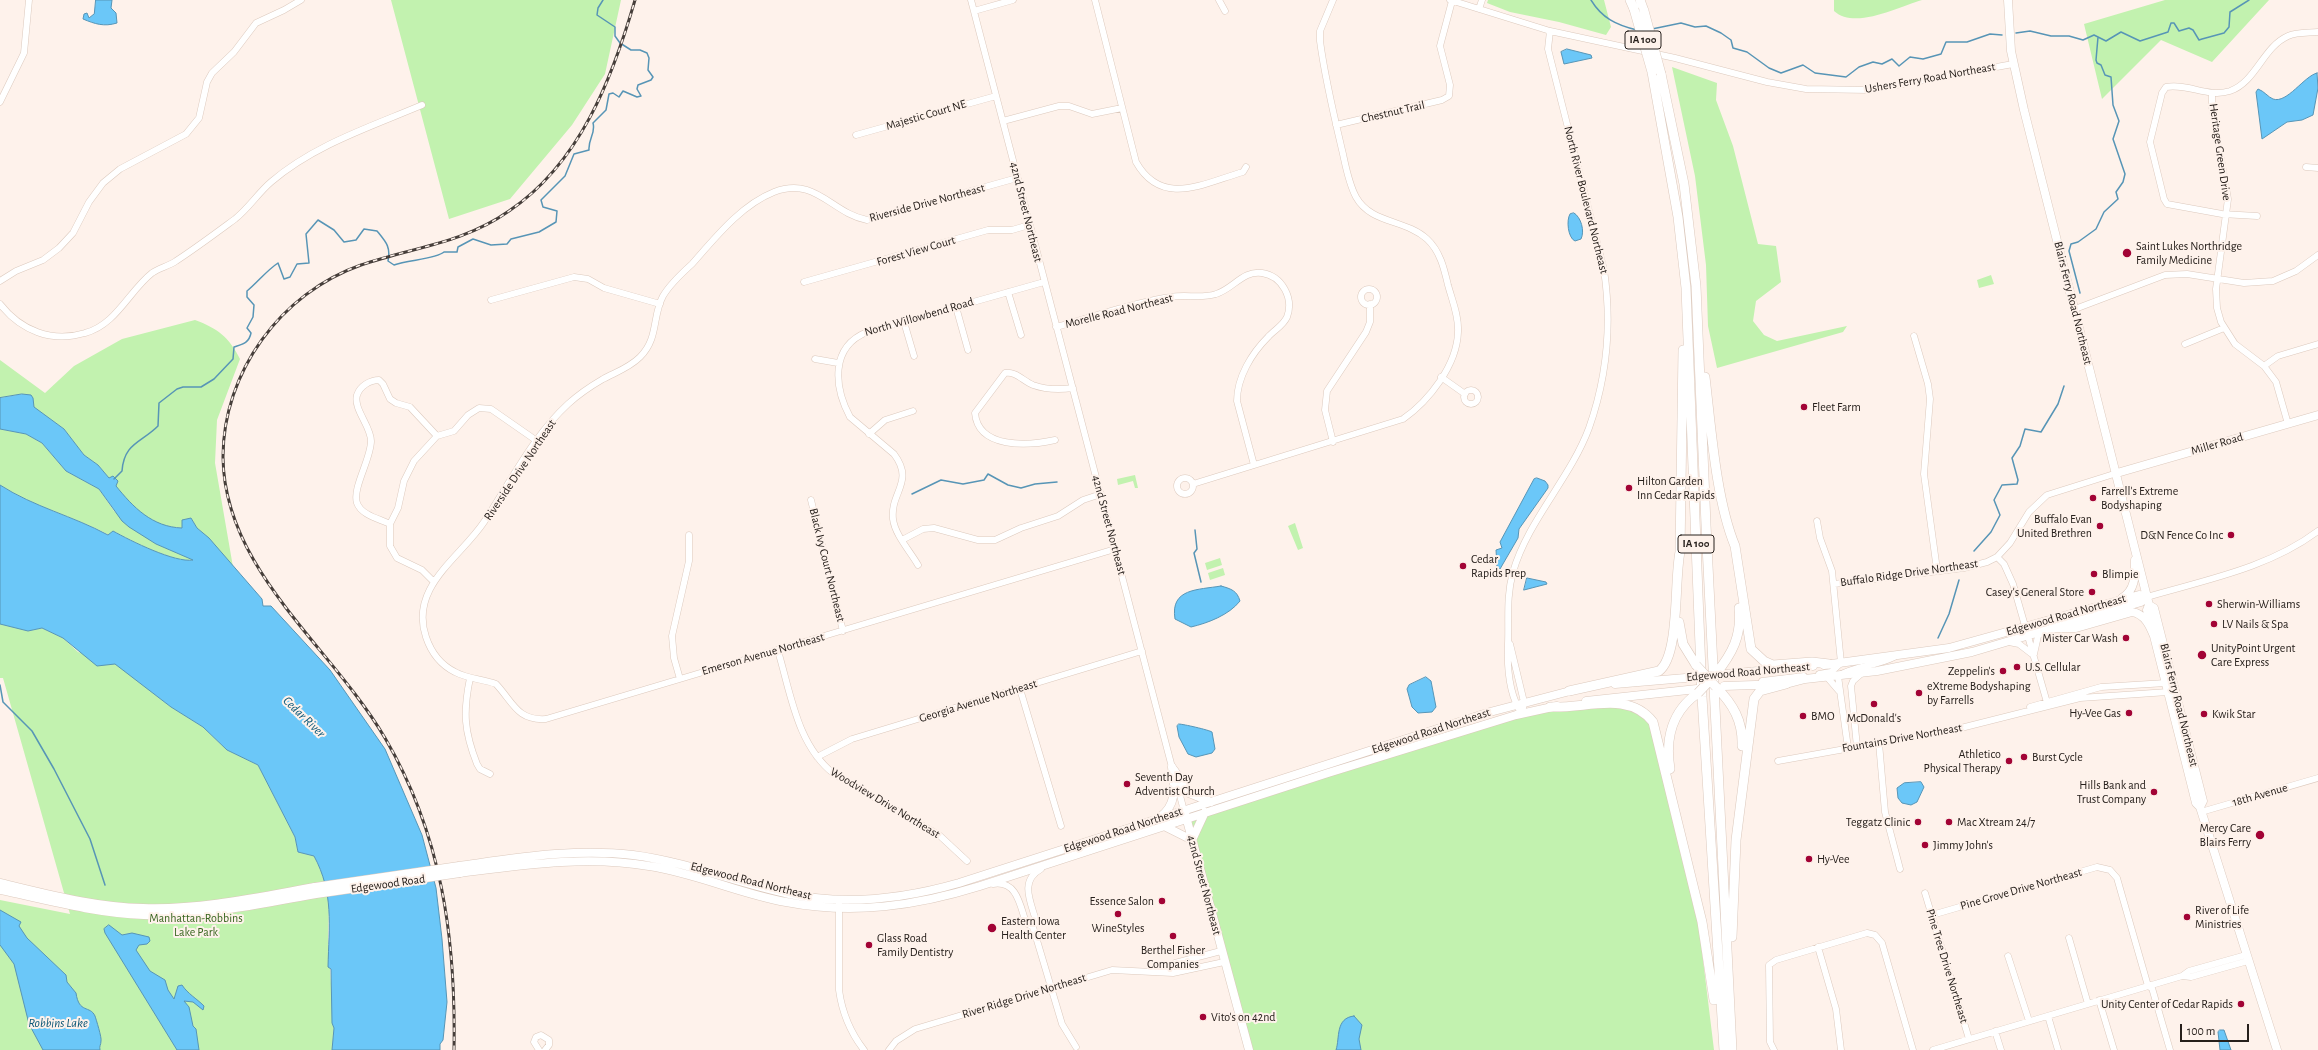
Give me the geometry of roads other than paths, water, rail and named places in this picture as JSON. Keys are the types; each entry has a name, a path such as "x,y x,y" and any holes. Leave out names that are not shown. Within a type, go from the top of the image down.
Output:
{"highway":[{"name":"IA 100","path":"1640,0 1661,74 1684,184 1696,286 1732,1050"},
{"name":"IA 100","path":"1632,4 1652,72 1674,192 1682,249 1688,326 1702,697 1724,1050"},
{"path":"1682,249 1679,628 1683,644 1688,655 1696,664 1716,680 1736,712 1742,728 1741,792"},
{"path":"1687,858 1672,778 1668,747 1669,736 1676,717 1687,702 1700,690 1716,680 1736,644 1740,622 1729,531 1713,442 1696,286"},
{"path":"1729,531 1735,546 1741,576 1747,634 1751,649 1764,661 1773,665 1812,662 1829,664"},
{"path":"1569,691 1658,671 1663,668 1672,642 1676,570 1680,552"},
{"path":"1730,999 1734,856 1754,699 1760,692 1786,684"},
{"path":"1550,707 1568,708 1614,703 1627,704 1645,713 1657,734 1687,858 1710,964 1720,1050"}],"main road":[{"name":"Blairs Ferry Road Northeast","path":"2008,0 2013,64 2117,473 2148,601 2147,610 2196,803 2201,809 2277,1050"},
{"name":"Miller Road","path":"2117,473 2318,415"},
{"path":"2103,604 2122,598 2131,590 2135,577 2135,547"},
{"name":"Edgewood Road Northeast","path":"1716,680 1949,648 2139,595 2148,601"},
{"name":"Blairs Ferry Road Northeast","path":"2148,601 2154,608 2203,801 2201,809"},
{"name":"Edgewood Road Northeast","path":"459,870 540,855 613,853 669,861 789,894 839,904 931,891 1155,820 1205,812 1418,746 1518,709 1524,702 1569,691 1620,684 1697,677 1741,686 1786,684 1863,673 1972,652 2148,601"},
{"path":"2055,628 2076,628 2135,612 2147,622 2154,636"},
{"name":"Edgewood Road Northeast","path":"459,870 559,862 613,862 650,866 708,880 787,902 904,905 930,901 1049,865 1164,826 1211,802 1518,709 1550,707 1614,697 1700,690"},
{"path":"1172,767 1190,794 1211,802"},
{"path":"1155,820 1165,814 1173,800 1172,767"},
{"path":"1164,826 1177,831 1192,840 1205,812"},
{"name":"42nd Street Northeast","path":"1185,815 1249,1050"},
{"name":"Edgewood Road","path":"315,891 459,870"},
{"path":"708,880 712,878 730,878"},
{"path":"0,883 77,901 143,908 176,908 315,891"},
{"path":"0,890 77,907 144,915 177,915 315,891"}],"street":[{"path":"0,102 24,53 29,0"},
{"path":"0,281 16,271 43,260 59,248 73,233 89,202 103,183 120,170 186,134 199,118 207,82 212,73 234,52 256,23 301,0"},
{"name":"42nd Street Northeast","path":"971,0 1185,815"},
{"path":"974,11 1013,0"},
{"path":"1094,0 1136,162 1142,172 1158,186 1168,189 1187,188 1244,172 1246,167"},
{"path":"1219,0 1225,11"},
{"path":"1193,484 1334,442 1403,419 1422,404 1441,377 1455,352 1458,331 1442,262 1437,250 1418,231 1408,226 1382,219 1362,206 1355,196 1336,125 1320,41 1320,31 1333,0"},
{"name":"Chestnut Trail","path":"1336,125 1442,100 1449,96 1450,85 1440,46 1451,0"},
{"name":"Ushers Ferry Road Northeast","path":"1451,0 1550,31 1675,58 1767,82 1806,89 1869,90 2013,64"},
{"path":"1478,9 1482,0"},
{"name":"North River Boulevard Northeast","path":"1518,709 1508,659 1506,615 1513,573 1525,543 1564,478 1586,434 1601,385 1607,344 1607,289 1602,263 1548,49 1550,31"},
{"path":"2257,216 2226,214 2167,204 2164,199 2150,142 2162,93 2166,87 2173,86 2212,94 2232,90 2245,82 2284,38 2294,34 2318,32"},
{"name":"Heritage Green Drive","path":"2212,94 2212,107 2228,199 2216,289 2217,308 2224,328 2241,350 2264,366 2276,382 2288,424"},
{"name":"Majestic Court NE","path":"856,135 996,96"},
{"path":"0,304 10,317 24,327 42,334 63,338 87,333 112,317 152,273 175,262 236,218 250,207 270,182 303,158 333,142 422,106"},
{"path":"1003,121 1059,106 1069,106 1092,114 1122,108"},
{"path":"2306,167 2318,168"},
{"name":"Riverside Drive Northeast","path":"432,650 423,629 422,611 426,594 433,581 477,532 537,441 567,404 585,390 624,369 641,356 654,335 660,304 668,289 726,227 750,207 773,192 792,188 811,190 847,214 867,220 1017,178"},
{"name":"Forest View Court","path":"804,282 988,230 1012,230 1029,225"},
{"path":"2075,308 2165,275 2187,274 2244,283 2273,281 2296,271 2318,255"},
{"name":"Morelle Road Northeast","path":"1056,327 1170,297 1199,297 1218,294 1247,274 1262,273 1279,281 1287,295 1289,303 1287,317 1258,349 1240,379 1237,390 1237,400 1254,465"},
{"path":"491,300 574,277 588,279 604,288 660,304"},
{"name":"North Willowbend Road","path":"838,364 847,345 857,336 1044,282"},
{"path":"1008,292 1021,335"},
{"path":"1334,442 1326,410 1327,391 1366,332 1370,322 1370,304"},
{"path":"956,307 968,350"},
{"path":"904,322 914,356"},
{"path":"2185,344 2224,328"},
{"path":"1914,336 1928,384 1930,399 1924,474 1936,570"},
{"path":"2264,366 2278,356 2318,344"},
{"path":"815,359 838,364 842,393 850,418 894,454 902,468 904,477 893,517 894,525 918,565"},
{"path":"1055,440 1024,444 1008,443 983,432 976,424 975,413 1005,373 1014,373 1032,384 1047,389 1073,388"},
{"path":"1441,377 1465,394"},
{"path":"390,524 364,512 357,504 358,492 371,441 357,401 358,394 368,382 378,380 383,384 390,399 396,403 410,407 437,436"},
{"path":"433,581 422,570 398,558 392,552 389,536 390,524 398,508 409,470 414,461 437,436 454,431 473,410 485,408 499,413 506,421 537,441"},
{"path":"869,434 885,420 913,411"},
{"name":"Buffalo Ridge Drive Northeast","path":"1834,584 1977,565 1997,557 2010,543 2029,512 2047,495 2117,473"},
{"path":"902,540 923,529 934,528 978,540 995,540 1021,528 1058,516 1083,500 1101,494"},
{"name":"Black Ivy Court Northeast","path":"811,500 843,631"},
{"path":"1741,686 1752,682 1831,672 1841,663 1834,584 1817,521"},
{"path":"2148,601 2235,572 2291,549 2318,531"},
{"path":"680,679 674,658 672,636 689,561 689,535"},
{"name":"Emerson Avenue Northeast","path":"432,650 447,667 470,678 496,684 518,712 535,720 546,719 778,651 1115,549"},
{"path":"1997,557 2004,564 2013,584 2047,704"},
{"path":"2033,655 2038,636 2043,632"},
{"name":"North River Boulevard Northeast","path":"1508,639 1524,702"},
{"path":"2009,642 2027,648 2033,655"},
{"name":"Woodview Drive Northeast","path":"778,651 805,739 816,757 834,774 939,835 967,861"},
{"name":"Georgia Avenue Northeast","path":"816,757 852,739 1142,651"},
{"path":"1848,748 1838,676 1851,669 1878,665 1898,656"},
{"path":"1857,746 1851,686 1853,681 1863,673"},
{"path":"1827,677 1840,692"},
{"path":"470,678 465,701 466,723 477,764 480,769 490,774"},
{"name":"Fountains Drive Northeast","path":"1778,761 1957,729 2101,687 2166,683"},
{"path":"1020,689 1061,826"},
{"name":"Fountains Drive Northeast","path":"2047,704 2080,698 2168,692"},
{"path":"1880,742 1885,812 1900,869"},
{"name":"18th Avenue","path":"2201,809 2318,778"},
{"path":"1049,865 1036,872 1030,878 1028,886 1036,920 1033,927 1062,1024 1076,1047"},
{"name":"Pine Grove Drive Northeast","path":"1932,915 2097,867 2110,870 2117,878 2148,986"},
{"path":"980,886 999,883 1008,885 1018,898 1026,923 1033,927"},
{"name":"Pine Tree Drive Northeast","path":"1925,893 1969,1039"},
{"path":"839,904 839,990 841,1004 853,1034 864,1050"},
{"path":"1774,1050 1770,1042 1769,965 1776,960 1818,947 1863,934 1871,934 1875,935 1882,943 1913,1050"},
{"path":"2068,938 2088,1004"},
{"path":"1818,947 1836,1009 1841,1050"},
{"path":"1168,972 1176,963 1221,951"},
{"path":"2008,956 2029,1021"},
{"path":"1933,1050 1944,1048 1995,1031 2182,976 2192,977 2247,958"},
{"name":"River Ridge Drive Northeast","path":"889,1050 896,1042 915,1029 1112,970 1183,972 1224,962"},
{"path":"2148,986 2152,988 2170,1050"},
{"path":"2099,1000 2114,1050"},
{"path":"2048,1016 2058,1050"},
{"path":"1995,1031 2001,1050"},
{"path":"538,1050 534,1042 536,1037 541,1035 549,1040 549,1045 545,1050"}],"water":[{"path":"96,0 112,0 111,8 116,13 117,23 108,25 83,19 84,14 87,13 89,18 94,14"},
{"path":"1567,49 1591,55 1592,58 1564,64 1561,52"},
{"path":"2317,73 2318,88 2313,115 2302,120 2287,122 2262,139 2256,92 2258,89 2273,99 2278,99 2290,94 2312,75"},
{"path":"1574,213 1579,218 1583,232 1581,239 1575,241 1569,233 1568,224 1570,214"},
{"name":"Cedar River","path":"22,394 31,395 33,398 34,407 64,429 84,455 98,465 109,478 113,476 118,481 116,486 129,501 152,520 171,527 182,528 182,520 191,518 197,528 209,538 262,599 263,606 271,606 330,670 385,749 422,835 436,888 447,1002 443,1040 440,1044 440,1050 332,1050 334,1028 332,1023 331,969 328,967 329,910 325,883 314,856 298,852 295,837 258,765 227,750 203,727 171,707 115,664 97,666 63,638 42,628 28,631 0,624 0,485 13,493 108,535 113,531 165,555 185,560 193,560 156,544 129,527 122,521 99,489 66,471 42,443 26,434 0,429 0,398"},
{"path":"1537,478 1545,481 1548,488 1519,529 1518,538 1500,569 1497,567 1496,550 1502,548 1500,542 1534,479"},
{"path":"1527,578 1546,582 1547,584 1524,590"},
{"path":"1221,586 1234,591 1239,598 1240,601 1230,610 1211,621 1191,627 1175,619 1177,601 1181,596 1195,590"},
{"path":"1426,677 1431,681 1436,707 1432,712 1418,713 1412,707 1407,689 1409,685"},
{"path":"1179,724 1212,732 1215,749 1212,753 1196,757 1188,754 1179,737 1177,726"},
{"path":"1921,782 1924,787 1917,802 1911,805 1902,803 1898,798 1897,788 1904,783"},
{"name":"Robbins Lake","path":"0,910 21,922 19,926 27,938 66,975 67,982 76,993 77,1000 82,1007 93,1013 95,1016 101,1039 100,1050 43,1050 29,1024 14,964 0,945"},
{"path":"109,925 122,935 132,933 149,937 150,941 147,944 139,945 136,950 150,971 165,980 168,990 174,999 178,986 182,985 204,1006 203,1010 193,1002 184,1001 189,1007 193,1026 196,1029 199,1050 177,1050 105,933 104,929"},
{"path":"1354,1016 1362,1025 1359,1039 1361,1050 1336,1050 1341,1024 1344,1020"},
{"path":"2220,1030 2224,1030 2231,1050 2220,1050 2218,1032"}],"waterway":[{"path":"114,479 122,471 123,462 126,455 134,444 158,426 159,403 177,389 183,387 201,387 214,379 233,359 234,347 243,344 249,339 251,333 247,328 253,317 254,305 247,297 247,291 278,263 284,279 290,277 297,264 309,263 306,234 318,220 334,230 344,242 356,240 364,229 377,231 387,245 389,252 388,261 394,265 428,258 444,252 457,252 458,247 473,239 491,245 507,244 511,239 539,232 556,222 557,211 543,207 541,200 565,176 574,154 589,150 594,130 593,123 606,110 609,94 613,93 619,97 623,91 637,97 641,96 637,89 638,85 651,80 653,77 648,70 649,58 647,53 640,50 631,50 620,43 615,36 615,27 597,15 598,8 603,0"},
{"path":"1591,0 1600,12 1610,20 1622,26 1637,30"},
{"path":"2016,33 2030,31 2051,36 2069,36 2083,40 2094,35 2106,41 2121,32 2140,41 2168,32 2171,23 2174,23 2179,31 2189,28 2193,30 2199,40 2224,33 2229,27 2230,12 2249,0"},
{"path":"1652,29 1681,23 1695,27 1706,26 1721,33 1731,40 1733,48 1747,52 1769,68 1781,73 1803,65 1815,73 1846,77 1859,67 1873,62 1882,64 1892,59 1899,66 1910,57 1923,59 1941,54 1946,42 1967,42 1990,34 2002,35"},
{"path":"2080,293 2069,251 2071,244 2078,242 2096,229 2104,212 2118,199 2116,192 2123,182 2125,174 2113,139 2119,121 2113,105 2111,77 2105,75 2101,65 2097,63 2096,60 2098,37"},
{"path":"1974,551 1991,532 2000,515 1994,500 2002,485 2017,484 2018,480 2012,458 2020,446 2025,429 2041,432 2058,404 2064,386"},
{"path":"912,494 941,480 963,484 984,480 988,474 1008,485 1021,488 1035,484 1057,482"},
{"path":"1195,530 1197,549 1194,553 1201,582"},
{"path":"1938,638 1949,614 1959,580"},
{"path":"0,685 3,702 32,731 54,769 90,839 105,885"}],"railway":[{"path":"454,1050 452,968 448,928 442,889 420,812 404,775 385,738 363,704 284,605 260,571 241,536 228,498 223,457 226,425 233,395 246,366 262,340 282,316 306,295 332,278 361,265 437,244 473,231 509,211 534,191 555,169 574,144 590,117 616,60 635,0"}],"place":[{"name":"Saint Lukes Northridge Family Medicine","path":"2127,253"},
{"name":"Fleet Farm","path":"1804,407"},
{"name":"Hilton Garden Inn Cedar Rapids","path":"1629,488"},
{"name":"Farrell's Extreme Bodyshaping","path":"2093,498"},
{"name":"Buffalo Evan United Brethren","path":"2100,526"},
{"name":"D&N Fence Co Inc","path":"2231,535"},
{"name":"Cedar Rapids Prep","path":"1463,566"},
{"name":"Blimpie","path":"2094,574"},
{"name":"Casey's General Store","path":"2092,592"},
{"name":"Sherwin-Williams","path":"2209,604"},
{"name":"LV Nails & Spa","path":"2214,624"},
{"name":"Mister Car Wash","path":"2126,638"},
{"name":"UnityPoint Urgent Care Express","path":"2202,655"},
{"name":"U.S. Cellular","path":"2017,667"},
{"name":"Zeppelin's","path":"2003,671"},
{"name":"eXtreme Bodyshaping by Farrells","path":"1919,693"},
{"name":"McDonald's","path":"1874,704"},
{"name":"Hy-Vee Gas","path":"2129,713"},
{"name":"Kwik Star","path":"2204,714"},
{"name":"BMO","path":"1803,716"},
{"name":"Burst Cycle","path":"2024,757"},
{"name":"Athletico Physical Therapy","path":"2009,761"},
{"name":"Seventh Day Adventist Church","path":"1127,784"},
{"name":"Hills Bank and Trust Company","path":"2154,792"},
{"name":"Teggatz Clinic","path":"1918,822"},
{"name":"Mac Xtream 24/7","path":"1949,822"},
{"name":"Mercy Care Blairs Ferry","path":"2260,835"},
{"name":"Jimmy John's","path":"1925,845"},
{"name":"Hy-Vee","path":"1809,859"},
{"name":"Essence Salon","path":"1162,901"},
{"name":"WineStyles","path":"1118,914"},
{"name":"River of Life Ministries","path":"2187,917"},
{"name":"Eastern Iowa Health Center","path":"992,928"},
{"name":"Berthel Fisher Companies","path":"1173,936"},
{"name":"Glass Road Family Dentistry","path":"869,945"},
{"name":"Unity Center of Cedar Rapids","path":"2241,1004"},
{"name":"Vito's on 42nd","path":"1203,1017"}],"park label":[{"name":"Manhattan-Robbins Lake Park","path":"196,925"}]}
